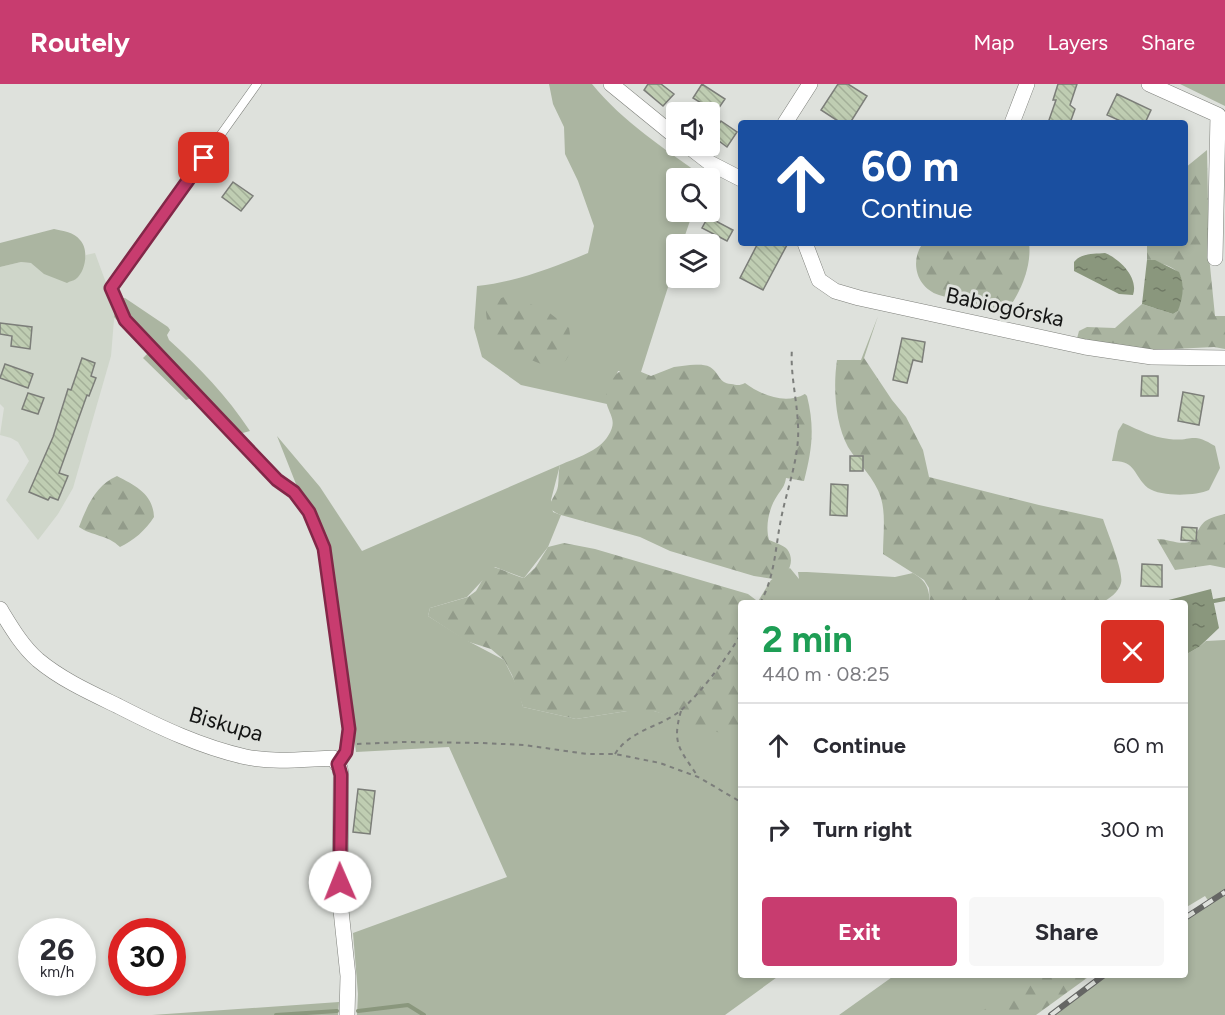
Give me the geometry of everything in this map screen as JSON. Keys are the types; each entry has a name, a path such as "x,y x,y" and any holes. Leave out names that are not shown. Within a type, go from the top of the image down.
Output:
{"street":[{"path":"611,84 666,129"},
{"path":"787,120 810,84"},
{"path":"1013,120 1027,84"},
{"path":"1149,84 1218,115 1215,258"},
{"path":"701,156 738,178"},
{"name":"Babiogórska","path":"806,246 819,280 835,291 859,298 1085,347 1152,357 1225,358"},
{"name":"Biskupa","path":"0,609 15,635 37,659 89,692 169,731 208,746 248,757 280,760 333,758 338,764"},
{"path":"338,764 341,775 340,901 348,976 347,1015"}],"lane":[{"path":"257,84 111,288 125,320 277,480 294,492 309,512 324,548 349,729 346,752 338,764"}],"path":[{"path":"761,600 771,580 781,518 798,447 798,425 791,365 792,348"},
{"path":"615,754 631,737 681,710 731,651 738,639"},
{"path":"681,710 676,737 680,749 698,777"},
{"path":"348,742 360,745 404,742 482,743 524,745 587,754 615,754 660,763 698,777 738,800"}],"shaded area":[{"path":"95,253 115,307 111,356 73,488 58,514 38,540 6,500 29,461 18,442 0,435 4,408 0,404 0,267 21,262 31,263 76,279 86,255"}],"green space":[{"path":"549,84 592,84 617,111 666,149 666,156 675,156 692,168 666,168 666,222 690,222 685,234 666,234 668,288 641,372 618,371 607,404 521,385 482,357 474,328 477,286 520,278 588,253 594,226 578,181 565,154 564,127 553,104"},
{"path":"1180,84 1225,84 1225,106"},
{"path":"1207,150 1209,256 1215,316 1225,316 1225,349 1214,347 1153,350 1124,345 1076,342 1079,331 1087,327 1115,328 1142,304 1173,314 1178,311 1182,290 1181,278 1174,269 1147,260 1147,246 1188,246 1188,166"},
{"path":"54,229 78,237 83,244 84,266 76,279 67,283 44,274 31,263 21,262 0,267 0,243"},
{"path":"921,246 1029,246 1029,260 1017,295 1008,309 996,308 931,292 925,287 918,274 916,258"},
{"path":"509,295 547,311 569,328 571,344 569,355 564,362 558,365 539,363 503,346 496,339 488,325 486,304"},
{"path":"125,298 168,327 169,340 212,382 250,431 239,434 202,394 186,400 143,358 148,353 114,317 113,300"},
{"path":"878,316 864,358 906,417 923,450 929,477 1103,519 1118,561 1121,578 1120,586 1113,595 1106,600 930,600 929,588 924,580 883,554 884,518 881,498 875,484 852,454 840,427 835,393 837,360 861,360"},
{"path":"708,366 724,382 736,385 745,383 766,395 781,399 805,394 807,396 812,439 804,481 786,478 768,517 769,540 787,549 791,558 788,571 779,580 754,576 670,551 640,537 561,515 551,509 551,502 557,491 560,465 599,446 611,431 612,420 606,393 615,376 629,367 651,376 674,367"},
{"path":"1123,423 1157,437 1177,440 1196,438 1215,446 1220,468 1209,490 1178,495 1154,491 1143,483 1126,463 1112,461 1118,431"},
{"path":"277,436 320,487 362,551 560,465 551,500 553,512 561,515 548,547 524,578 495,567 467,597 430,608 428,616 504,660 518,688 523,707 576,719 627,711 654,711 738,735 738,978 776,978 725,1015 357,1015 358,994 353,933 507,877 449,747 356,752 334,580"},
{"path":"117,476 137,487 147,497 154,517 139,535 120,547 110,540 79,527 89,504 98,491"},
{"path":"1225,514 1225,568 1210,565 1175,570 1157,539 1179,543 1192,541 1204,522"},
{"path":"564,543 595,549 748,594 756,600 738,600 738,737 705,729 654,711 627,711 576,719 523,707 504,660 491,649 466,641 428,616 430,608 468,597 476,591 490,567 524,578 535,568 548,547"},
{"path":"790,568 799,579 798,572 895,577 913,573 926,585 930,600 759,600 771,580"},
{"path":"1225,640 1225,1015 1052,1015 1104,978 1188,978 1188,917 1209,902 1205,896 1188,906 1188,653 1206,641"},
{"path":"891,978 1041,978 993,1015 839,1015"},
{"path":"1024,978 1087,978 1036,1015 974,1015 991,1006"},
{"path":"339,1002 338,1015 152,1015"}],"water":[{"path":"1105,253 1122,264 1131,276 1133,295 1119,294 1074,271 1074,262 1080,257"},
{"path":"1147,260 1155,260 1179,272 1183,286 1182,296 1178,311 1173,314 1142,304"},
{"path":"1211,589 1219,628 1199,647 1188,653 1188,600 1169,600"}],"building":[{"path":"648,84 661,84 674,94 663,106 644,90"},
{"path":"702,84 725,99 720,106 720,102 700,102 693,98"},
{"path":"838,84 848,84 867,96 852,120 836,120 821,110"},
{"path":"1058,84 1077,84 1070,105 1075,109 1071,120 1049,120 1056,100 1053,100"},
{"path":"1117,94 1151,110 1146,120 1118,120 1107,115"},
{"path":"720,122 737,132 727,147 720,142"},
{"path":"233,182 253,196 241,211 222,197"},
{"path":"705,222 718,222 733,230 727,241 720,237 720,234 714,234 702,228"},
{"path":"756,246 786,246 763,290 740,278"},
{"path":"0,323 32,327 30,349 11,346 12,336 0,334"},
{"path":"902,338 925,342 922,362 913,360 907,383 893,380"},
{"path":"82,358 95,363 91,376 96,378 89,396 87,395 59,473 68,476 58,500 50,497 48,500 29,492 53,437 68,389 71,390"},
{"path":"5,364 33,374 28,388 0,378"},
{"path":"1142,376 1158,376 1158,396 1141,396"},
{"path":"1183,392 1204,396 1199,425 1178,421"},
{"path":"28,393 44,398 38,414 22,409"},
{"path":"850,456 863,456 863,471 850,471"},
{"path":"831,484 848,485 847,516 830,515"},
{"path":"1182,527 1197,528 1196,541 1181,540"},
{"path":"1142,564 1162,565 1162,587 1141,586"},
{"path":"358,789 375,791 370,834 353,832"}],"waterway":[{"path":"1214,601 1225,599"},
{"path":"358,1011 408,1005 424,1015"},
{"path":"276,1015 337,1011"}],"railway":[{"path":"1188,916 1225,892"},
{"path":"1051,1015 1100,978"}],"route":[{"path":"204,158 111,288 125,320 277,480 294,492 309,512 324,548 349,729 346,752 338,764 341,775 340,882"}]}
